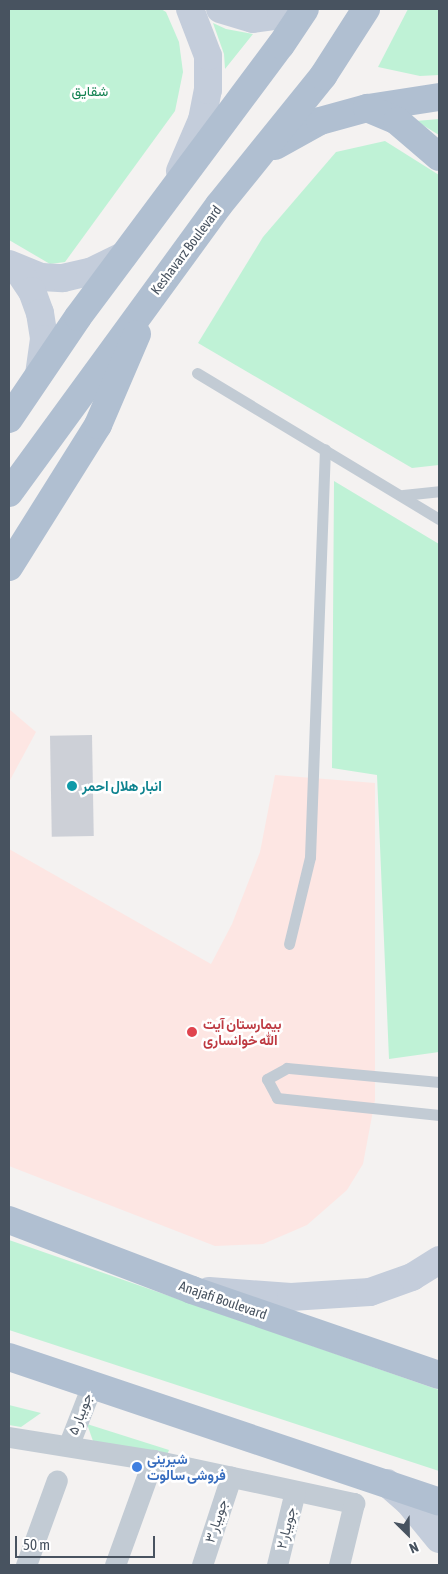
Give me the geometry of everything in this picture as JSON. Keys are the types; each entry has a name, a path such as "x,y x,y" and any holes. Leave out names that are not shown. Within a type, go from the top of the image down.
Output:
{"main road":[{"path":"9,417 123,256 281,45 305,9"},
{"name":"Keshavarz Boulevard","path":"9,493 219,206 265,152 323,76 366,9"},
{"path":"265,152 320,121 367,108 439,98"},
{"path":"367,108 397,121 434,147"},
{"path":"9,567 98,425 156,290"},
{"name":"Anajafi Boulevard","path":"9,1220 192,1290 439,1376"},
{"path":"9,1357 386,1482 439,1502"}],"street":[{"path":"170,192 202,120 208,90 208,56 190,9"},
{"path":"220,9 254,19 281,16 298,9"},
{"path":"13,266 41,277 64,278 90,272 123,256"},
{"path":"13,266 32,291 40,313 44,339 39,374"},
{"path":"192,1290 291,1297 362,1293 412,1277 439,1260"},
{"name":"جویبار ۵","path":"69,1444 92,1385"},
{"path":"9,1437 69,1444 153,1460 354,1503 339,1565"},
{"path":"115,1565 153,1460"},
{"name":"جویبار ۳","path":"202,1565 231,1477"},
{"path":"26,1565 56,1480"},
{"path":"386,1482 408,1501 439,1539"},
{"name":"جویبار ۲","path":"277,1565 295,1491"}],"lane":[{"path":"197,373 403,495 439,519"},
{"path":"289,944 310,857 325,449"},
{"path":"403,495 439,491"},
{"path":"439,1082 287,1068 267,1079 277,1098 439,1115"}],"shaded area":[{"path":"9,709 36,732 9,782"},
{"name":"بیمارستان آیت الله خوانساری","path":"275,775 375,783 375,1100 363,1164 347,1190 307,1225 263,1244 215,1246 9,1166 9,849 211,964 232,924 260,852"}],"green space":[{"name":"شقایق","path":"9,9 161,9 166,12 179,42 183,72 175,111 65,262 50,264 9,240"},
{"path":"408,9 439,9 439,75 420,76 378,67"},
{"path":"213,23 226,29 253,34 225,69 224,54"},
{"path":"439,119 439,135 416,121"},
{"path":"385,141 439,175 439,465 412,468 198,343 263,237 336,152"},
{"path":"334,481 439,544 439,1052 389,1059 377,775 332,768"},
{"path":"9,1240 439,1390 439,1471 9,1330"},
{"path":"9,1405 41,1413 21,1427 9,1425"},
{"path":"87,1424 169,1450 167,1455 93,1441"}],"building":[{"name":"انبار هلال احمر","path":"92,735 94,836 52,837 50,736"}],"place":[{"name":"انبار هلال احمر","path":"72,786"},
{"name":"بیمارستان آیت الله خوانساری","path":"192,1032"},
{"name":"شیرینی فروشی سالوت","path":"137,1467"}]}
